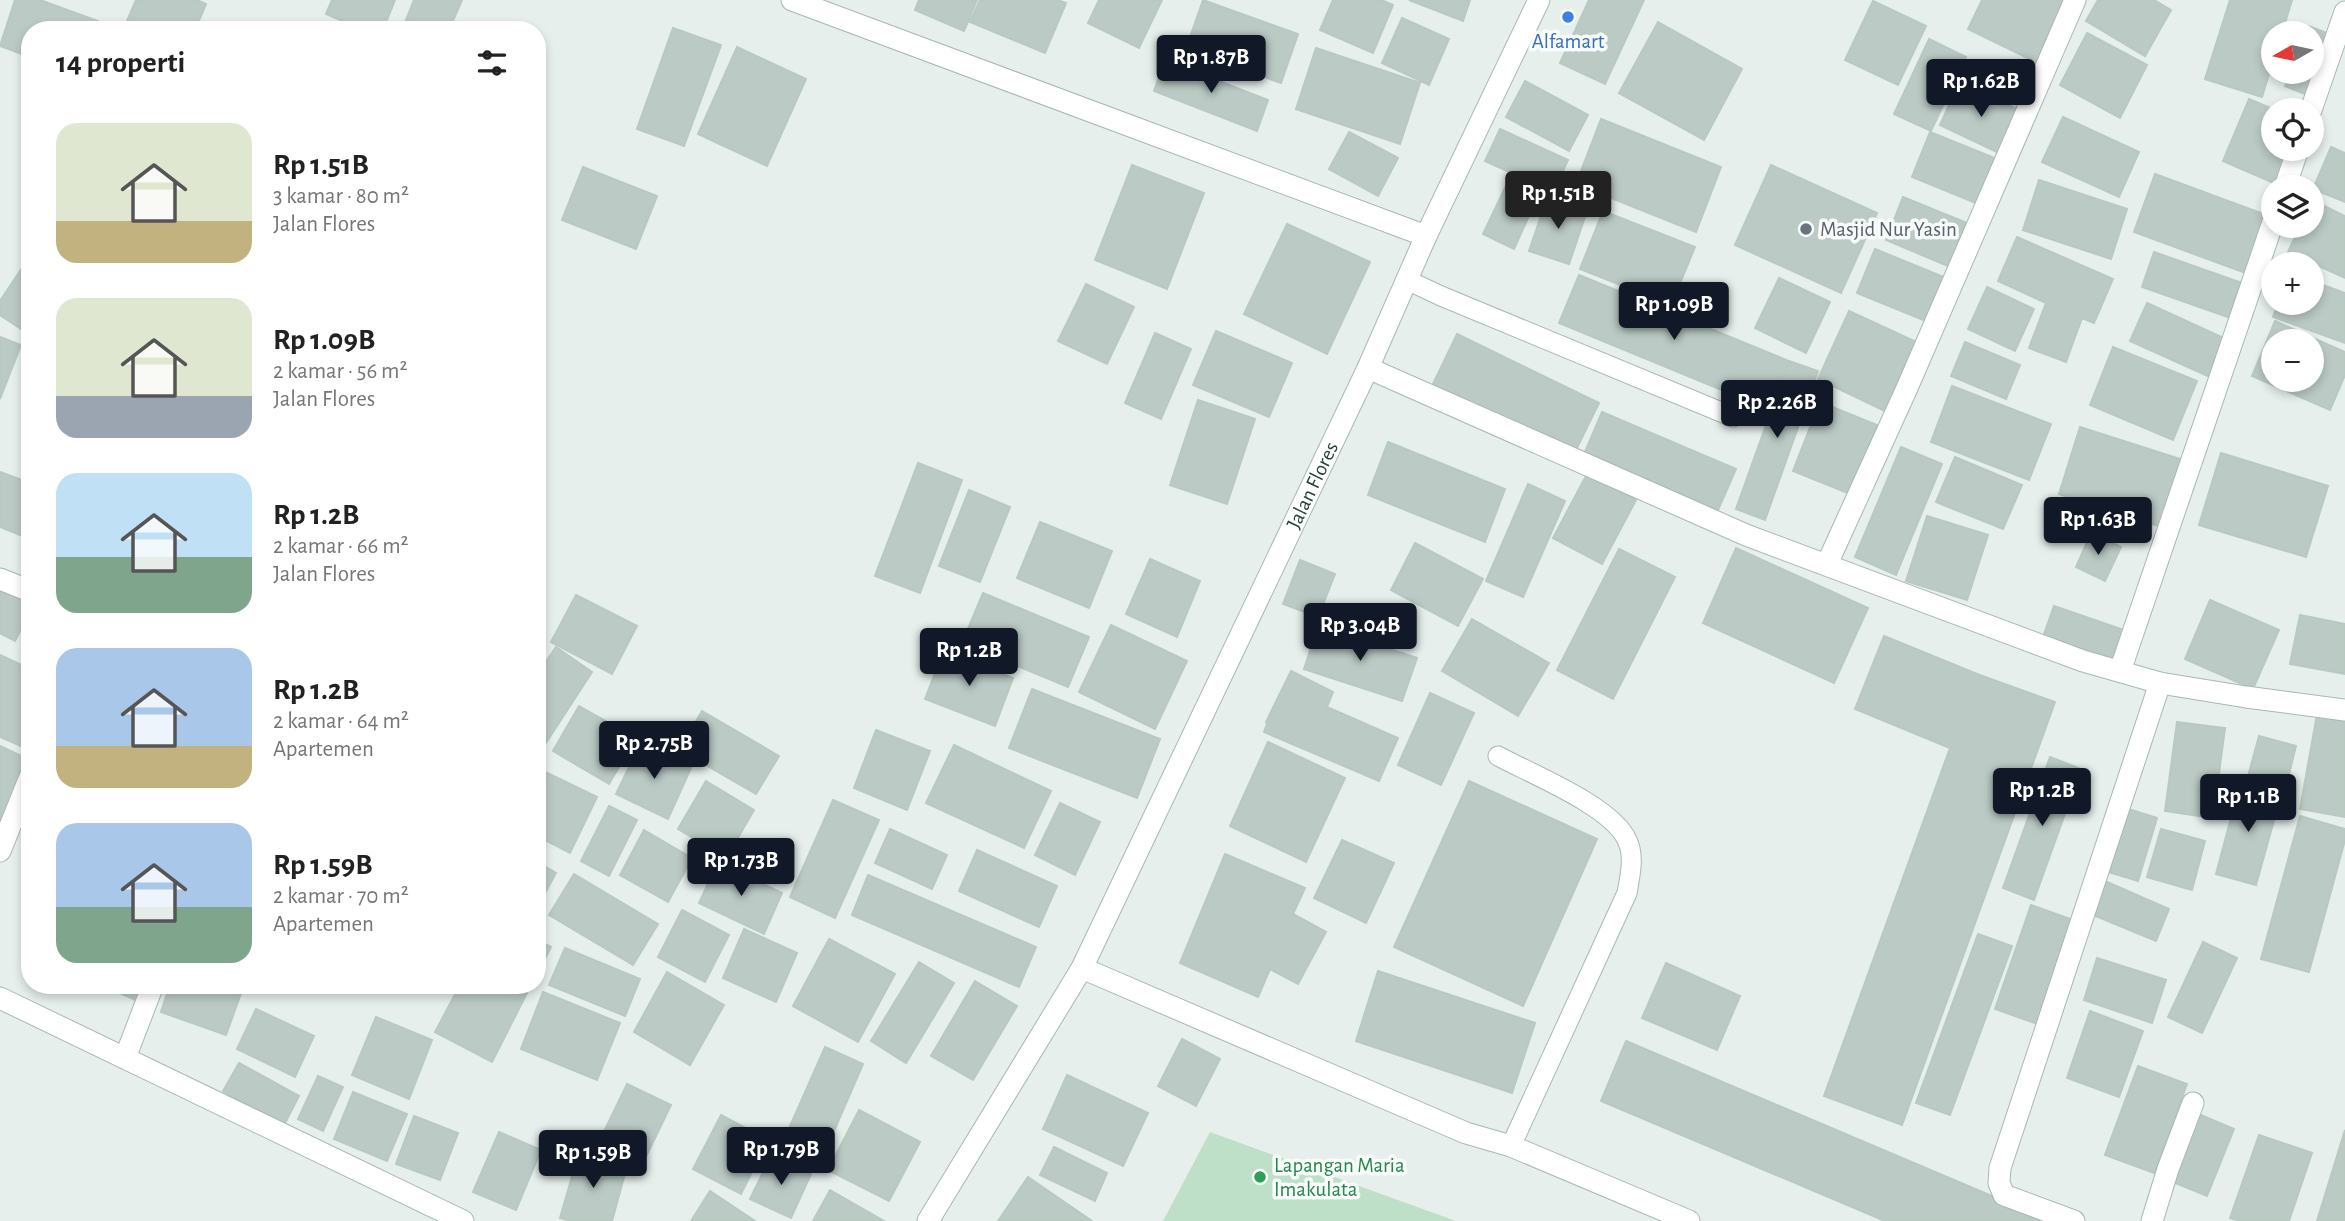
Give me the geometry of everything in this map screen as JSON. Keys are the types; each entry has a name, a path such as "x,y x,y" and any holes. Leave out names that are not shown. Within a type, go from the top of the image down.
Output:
{"street":[{"path":"792,0 1426,236"},
{"name":"Jalan Flores","path":"928,1221 1082,968 1368,368 1426,236 1539,0"},
{"path":"1827,564 1907,388 2076,0"},
{"path":"2315,98 2345,12"},
{"path":"2120,671 2268,238"},
{"path":"1368,368 1746,535 2083,661 2160,683 2345,710"},
{"path":"0,579 21,587"},
{"path":"2074,1221 2004,1195 2000,1184 2000,1168 2160,683"},
{"path":"0,851 21,799"},
{"path":"1082,968 1466,1133 1511,1146 1689,1221"},
{"path":"125,1058 150,994"},
{"path":"0,998 463,1221"},
{"path":"2152,1221 2193,1103"}],"lane":[{"path":"1407,280 1733,417"},
{"path":"1498,756 1590,804 1618,824 1628,842 1632,863 1628,893 1511,1146"}],"green space":[{"name":"Lapangan Maria Imakulata","path":"1210,1132 1456,1221 1163,1221"}],"building":[{"path":"15,0 40,0 98,21 21,21 21,54 0,46"},
{"path":"136,0 197,0 206,4 199,21 127,21"},
{"path":"332,0 395,0 387,21 342,21 326,14"},
{"path":"414,0 462,0 453,21 406,21"},
{"path":"919,0 977,0 964,31 915,10"},
{"path":"980,0 1058,0 1066,3 1045,53 970,22"},
{"path":"1099,0 1162,0 1139,48 1088,23"},
{"path":"1203,0 1298,34 1281,83 1186,49"},
{"path":"1333,0 1381,0 1393,5 1373,53 1320,30"},
{"path":"1409,0 1470,0 1463,21"},
{"path":"1589,0 1644,0 1605,84 1560,63"},
{"path":"1982,0 2073,0 2042,65 1968,29"},
{"path":"2098,0 2154,0 2171,10 2145,56 2086,21"},
{"path":"2230,0 2292,0 2286,21 2261,21 2261,84 2266,84 2262,97 2205,79"},
{"path":"1873,1 1926,26 1898,85 1845,60"},
{"path":"1402,18 1449,39 1429,85 1382,63"},
{"path":"1658,22 1742,69 1704,140 1619,93"},
{"path":"673,28 721,45 684,146 637,129"},
{"path":"2324,32 2335,36 2324,65"},
{"path":"2087,33 2147,65 2120,118 2060,85"},
{"path":"1929,39 1966,57 1931,131 1894,114"},
{"path":"737,47 806,79 767,166 698,134"},
{"path":"1316,48 1420,83 1400,144 1296,109"},
{"path":"1165,60 1268,100 1257,131 1154,91"},
{"path":"1525,81 1588,115 1569,151 1506,117"},
{"path":"1959,83 2023,112 2003,155 1940,125"},
{"path":"2286,84 2317,84 2312,97 2285,86"},
{"path":"2249,99 2261,104 2261,161 2288,161 2282,175 2261,175 2261,178 2223,161"},
{"path":"2063,117 2139,152 2119,197 2042,162"},
{"path":"1601,119 1721,167 1696,232 1576,184"},
{"path":"1500,129 1568,160 1553,192 1485,161"},
{"path":"1349,132 1398,158 1378,196 1329,169"},
{"path":"1930,132 2002,161 1983,206 1912,177"},
{"path":"2331,147 2345,153 2345,202 2324,193 2324,175 2319,175"},
{"path":"1132,165 1204,193 1167,289 1095,260"},
{"name":"Masjid Nur Yasin","path":"1771,165 1877,213 1841,293 1735,245"},
{"path":"583,167 657,196 636,249 562,220"},
{"path":"2155,174 2261,213 2261,238 2264,238 2251,275 2134,232"},
{"path":"1511,175 1541,189 1514,249 1483,234"},
{"path":"2039,180 2127,209 2111,259 2023,230"},
{"path":"1903,197 1972,225 1955,269 1886,240"},
{"path":"1547,198 1587,211 1569,264 1529,251"},
{"path":"2324,206 2345,216 2345,278 2324,268 2324,252 2288,252 2294,238 2324,238"},
{"path":"1603,211 1695,247 1671,305 1580,269"},
{"path":"1287,224 1370,262 1327,354 1244,314"},
{"path":"2017,237 2113,279 2094,323 2082,318 2066,362 2029,348 2046,303 1998,281"},
{"path":"1875,249 1951,280 1933,324 1857,293"},
{"path":"2154,252 2248,285 2236,320 2142,287"},
{"path":"21,270 21,329 0,315 0,301"},
{"path":"1579,275 1789,361 1770,410 1559,323"},
{"path":"1779,278 1830,302 1806,353 1755,328"},
{"path":"1086,284 1134,307 1107,364 1058,341"},
{"path":"2324,285 2345,293 2345,343 2324,335 2324,329 2306,329 2273,317 2324,315"},
{"path":"1987,287 2034,309 2015,351 1968,329"},
{"path":"2147,303 2228,340 2212,378 2130,341"},
{"path":"1849,311 1925,346 1893,415 1818,379"},
{"path":"2275,321 2293,329 2272,329"},
{"path":"1216,331 1292,363 1269,417 1193,385"},
{"path":"1155,333 1191,349 1161,419 1125,403"},
{"path":"1457,334 1599,403 1574,454 1432,386"},
{"path":"0,337 21,345 0,399"},
{"path":"1965,342 2020,365 2006,399 1951,376"},
{"path":"2324,343 2345,352 2345,375 2330,410 2289,392 2324,392"},
{"path":"2113,347 2197,381 2173,440 2090,405"},
{"path":"2261,354 2261,380 2252,376"},
{"path":"1789,361 1818,371 1765,520 1736,509"},
{"path":"1952,386 2051,424 2029,480 1931,442"},
{"path":"1198,400 1255,419 1227,504 1170,485"},
{"path":"1820,402 1877,425 1850,494 1793,471"},
{"path":"1602,412 1736,469 1718,510 1585,452"},
{"path":"2080,427 2186,461 2164,528 2059,494"},
{"path":"1388,442 1505,489 1485,542 1368,495"},
{"path":"1901,447 1942,464 1896,575 1855,557"},
{"path":"2221,453 2328,486 2306,557 2199,525"},
{"path":"1955,457 2022,485 2003,529 1936,502"},
{"path":"918,463 962,480 920,593 875,576"},
{"path":"0,472 21,480 21,535 0,527"},
{"path":"1587,474 1636,500 1602,564 1553,538"},
{"path":"1528,484 1565,501 1523,597 1486,581"},
{"path":"969,490 1010,507 980,582 939,566"},
{"path":"1927,516 1988,535 1967,600 1906,581"},
{"path":"1040,522 1112,551 1089,608 1017,578"},
{"path":"2091,533 2121,547 2105,581 2076,567"},
{"path":"1415,543 1483,579 1458,626 1391,590"},
{"path":"1736,548 1868,608 1834,683 1703,623"},
{"path":"1619,549 1675,577 1613,699 1557,670"},
{"path":"1150,559 1200,581 1177,637 1126,614"},
{"path":"1300,560 1335,574 1318,617 1283,604"},
{"path":"0,581 21,592 21,629 15,641 0,633"},
{"path":"983,593 1089,637 1068,687 962,643"},
{"path":"576,595 637,626 612,674 551,642"},
{"path":"2210,600 2279,630 2253,689 2185,659"},
{"path":"2054,606 2130,632 2117,666 2042,640"},
{"path":"2300,615 2345,624 2345,674 2290,664"},
{"path":"1472,619 1549,663 1518,716 1442,671"},
{"path":"1111,625 1187,661 1155,729 1079,692"},
{"path":"1318,626 1417,658 1402,701 1304,669"},
{"path":"1884,636 2055,702 1902,1125 1824,1096 1950,748 1855,709"},
{"path":"556,647 592,672 546,743 546,662"},
{"path":"944,650 1013,678 995,726 925,699"},
{"path":"0,655 21,665 21,746 0,737"},
{"path":"1291,671 1333,692 1327,707 1398,738 1379,781 1264,732 1266,722"},
{"path":"1032,689 1160,739 1137,798 1009,748"},
{"path":"1430,693 1474,713 1441,785 1398,765"},
{"path":"579,706 636,738 609,784 553,751"},
{"path":"2318,709 2345,714 2345,817 2300,809"},
{"path":"702,711 779,756 756,794 680,750"},
{"path":"2177,722 2225,728 2213,818 2165,811"},
{"path":"876,730 930,751 907,810 854,788"},
{"path":"2259,736 2296,746 2285,790 2247,780"},
{"path":"1268,742 1345,778 1306,862 1230,826"},
{"path":"640,744 691,768 668,819 616,794"},
{"path":"954,745 1051,791 1024,848 926,803"},
{"path":"0,746 21,756 21,789 0,834"},
{"path":"2050,757 2081,769 2034,900 2003,888"},
{"path":"546,772 597,797 570,853 546,841"},
{"path":"706,781 754,810 726,858 678,829"},
{"path":"1469,781 1597,839 1523,1006 1394,947"},
{"path":"2240,784 2281,795 2256,885 2216,874"},
{"path":"833,800 879,820 835,918 790,897"},
{"path":"1060,803 1100,822 1075,875 1035,855"},
{"path":"609,806 637,820 609,876 581,861"},
{"path":"2122,807 2157,818 2138,881 2102,870"},
{"path":"2300,816 2345,829 2345,840 2309,972 2261,959"},
{"path":"890,829 947,855 932,889 875,863"},
{"path":"2161,829 2205,841 2192,890 2147,877"},
{"path":"644,830 692,858 668,902 620,875"},
{"path":"1342,840 1394,863 1366,923 1314,898"},
{"path":"977,850 1057,886 1039,927 959,891"},
{"path":"1225,854 1305,888 1293,914 1326,932 1298,984 1270,969 1258,997 1180,963"},
{"path":"718,862 782,893 764,934 699,903"},
{"path":"546,867 556,873 546,891"},
{"path":"574,874 658,924 633,965 549,915"},
{"path":"868,875 1036,947 1019,987 852,915"},
{"path":"2107,882 2169,909 2156,941 2093,915"},
{"path":"2031,905 2079,922 2043,1026 1995,1009"},
{"path":"682,910 729,935 705,982 658,957"},
{"path":"744,929 797,953 776,1002 723,978"},
{"path":"1978,934 2012,946 1950,1115 1916,1103"},
{"path":"829,939 895,974 858,1042 793,1006"},
{"path":"2203,942 2237,958 2202,1033 2168,1017"},
{"path":"565,948 640,979 625,1016 549,985"},
{"path":"2097,958 2166,980 2152,1023 2084,1000"},
{"path":"919,962 954,983 906,1063 871,1041"},
{"path":"1666,963 1740,996 1717,1050 1642,1018"},
{"path":"1378,971 1535,1023 1512,1093 1356,1041"},
{"path":"667,972 724,1005 690,1065 634,1032"},
{"path":"975,981 1017,1006 973,1080 931,1056"},
{"path":"122,994 146,994 142,1003"},
{"path":"167,994 241,994 226,1035 161,1012"},
{"path":"455,994 526,994 492,1062 435,1032"},
{"path":"542,994 620,1023 597,1080 521,1049"},
{"path":"256,1009 314,1036 295,1077 237,1049"},
{"path":"2090,1011 2143,1031 2119,1097 2067,1078"},
{"path":"376,1017 432,1040 409,1099 352,1075"},
{"path":"1182,1039 1220,1059 1196,1106 1158,1086"},
{"path":"1626,1041 2051,1221 1885,1221 1601,1101"},
{"path":"825,1047 863,1064 822,1159 783,1142"},
{"path":"239,1063 299,1096 284,1125 223,1091"},
{"path":"2138,1066 2187,1084 2154,1173 2105,1155"},
{"path":"1067,1075 1148,1113 1123,1166 1043,1129"},
{"path":"318,1076 343,1087 323,1131 298,1119"},
{"path":"627,1084 671,1105 642,1165 598,1144"},
{"path":"353,1092 407,1114 387,1161 334,1139"},
{"path":"859,1110 920,1142 889,1201 828,1170"},
{"path":"2196,1113 2234,1129 2207,1196 2168,1180"},
{"path":"721,1115 768,1140 741,1194 693,1169"},
{"path":"414,1116 458,1133 440,1180 396,1164"},
{"path":"2345,1130 2345,1221 2317,1221"},
{"path":"499,1132 541,1150 516,1210 473,1192"},
{"path":"2259,1135 2312,1153 2289,1221 2240,1221 2230,1218"},
{"path":"1054,1147 1107,1173 1095,1201 1040,1175"},
{"path":"579,1152 627,1166 612,1221 571,1221 560,1218"},
{"path":"771,1156 811,1174 791,1218 750,1199"},
{"path":"1028,1177 1092,1221 998,1221"},
{"path":"830,1190 884,1221 813,1221"},
{"path":"710,1191 755,1221 691,1221"}],"place":[{"name":"Alfamart","path":"1568,17"},
{"name":"Masjid Nur Yasin","path":"1806,229"},
{"name":"Lapangan Maria Imakulata","path":"1260,1177"}]}
